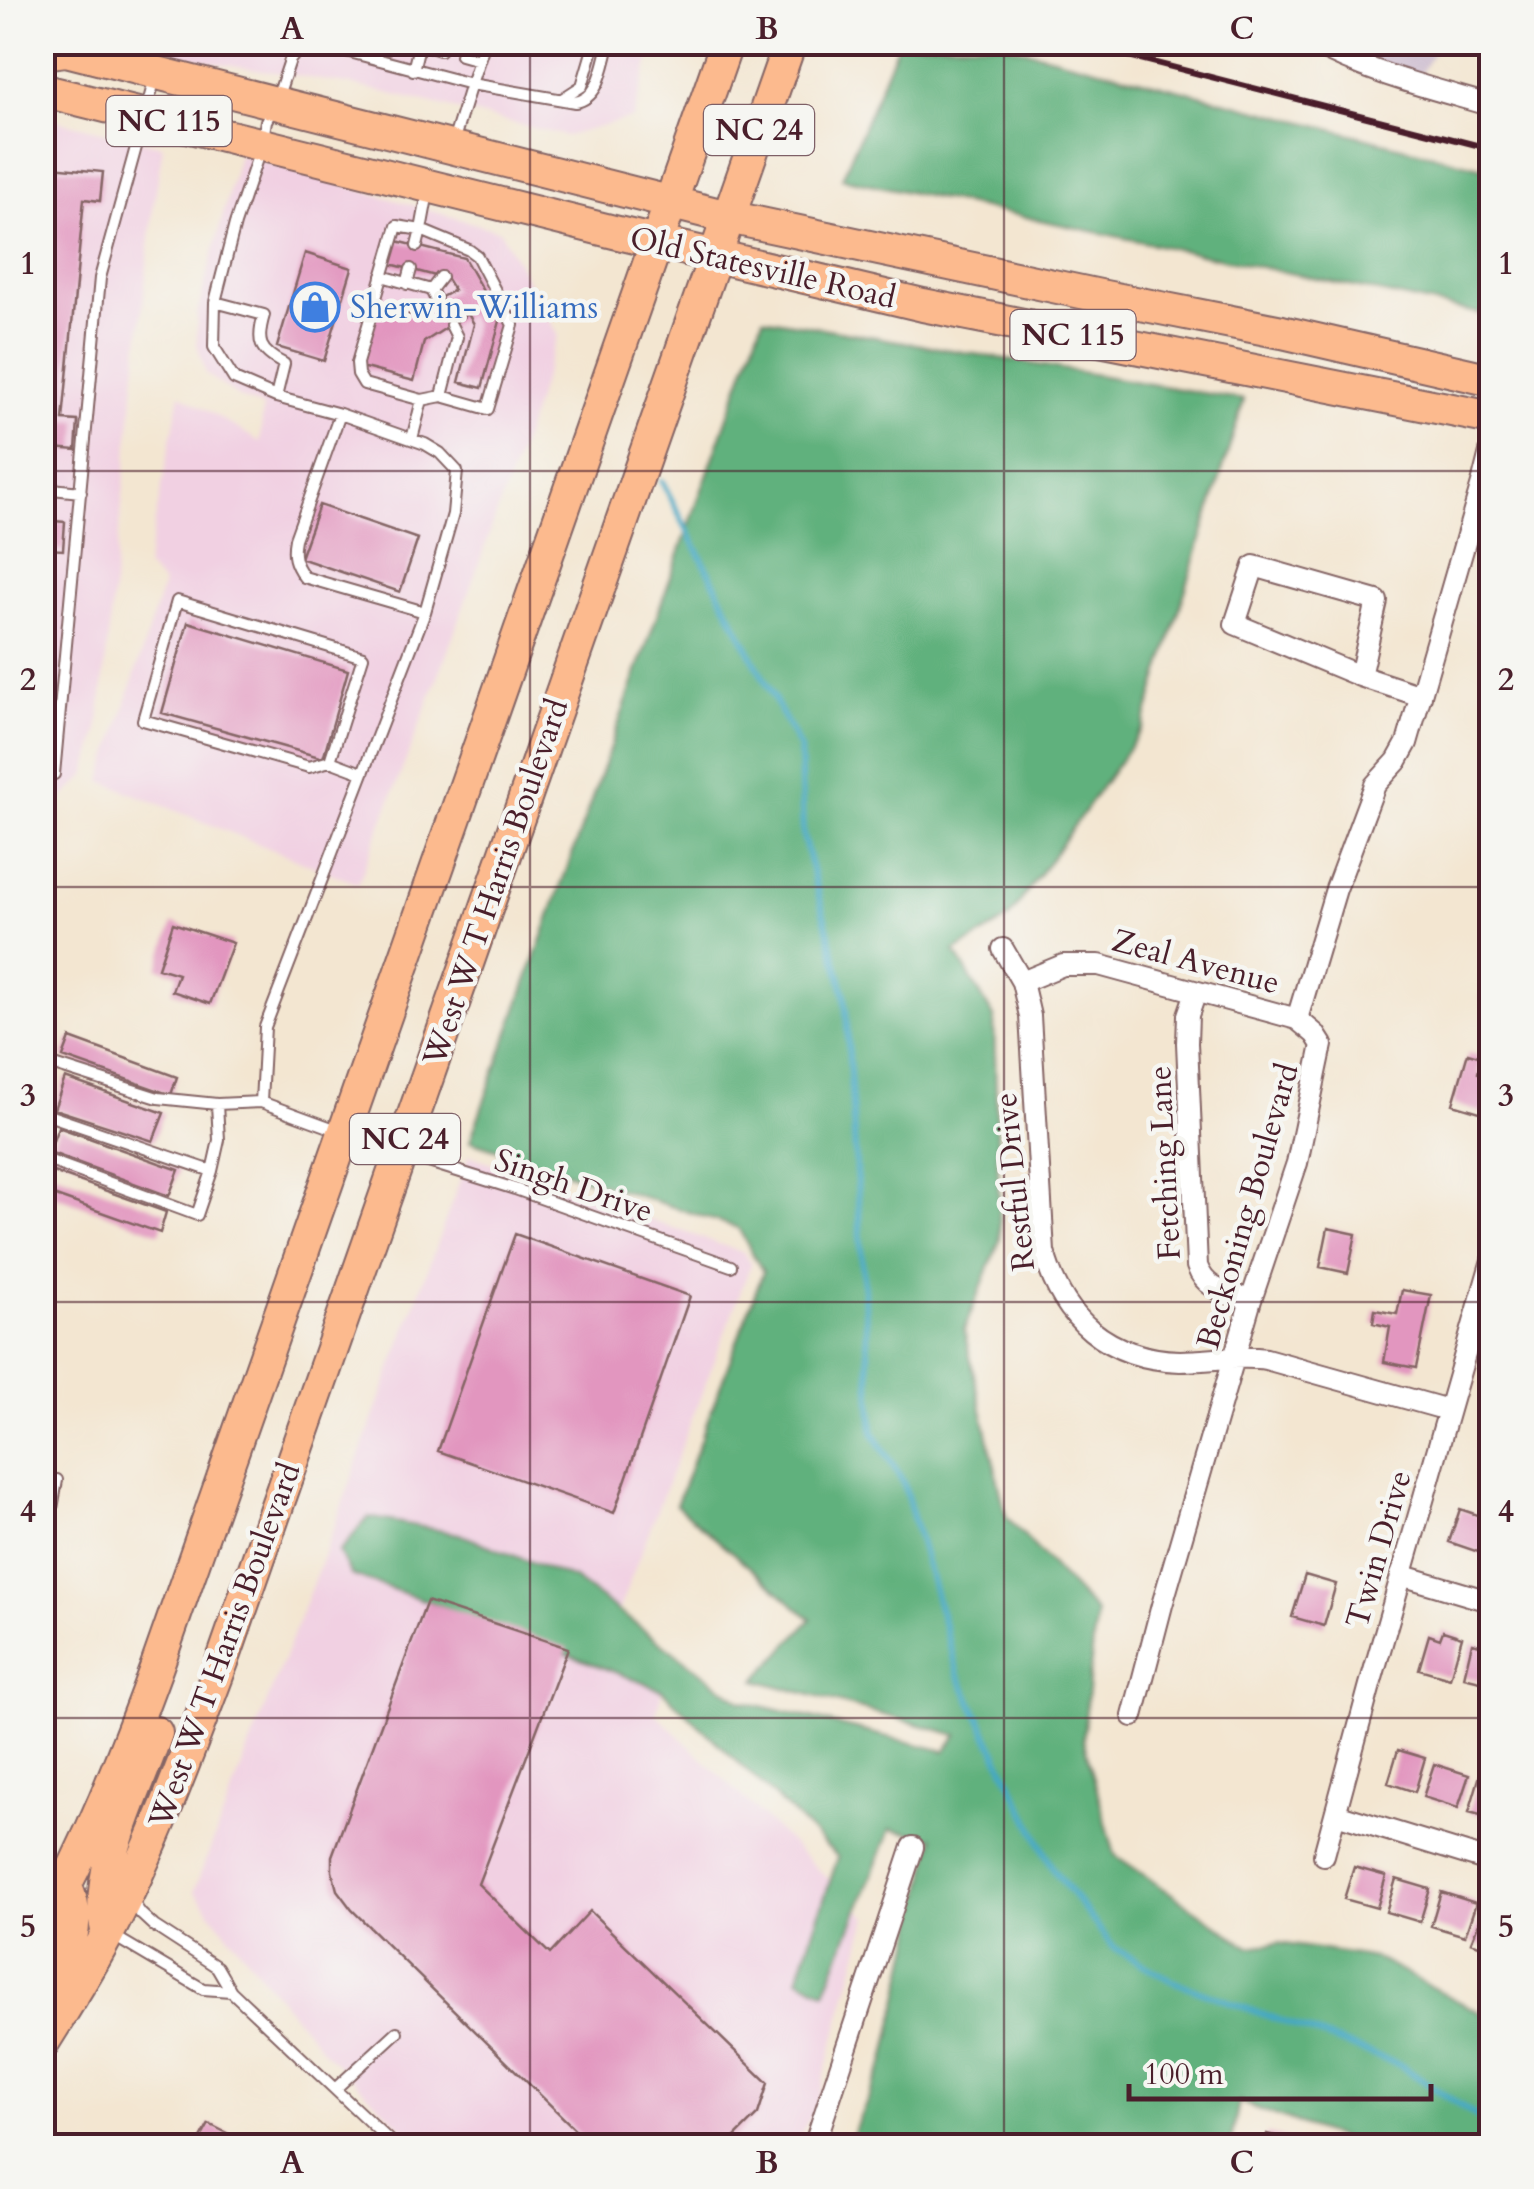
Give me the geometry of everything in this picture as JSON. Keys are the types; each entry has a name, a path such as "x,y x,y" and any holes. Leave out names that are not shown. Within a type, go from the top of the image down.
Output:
{"main road":[{"name":"West W T Harris Boulevard","path":"42,1928 54,1878 124,1756 728,42"},
{"name":"West W T Harris Boulevard","path":"42,2044 127,1895 219,1671 790,42"},
{"name":"Old Statesville Road","path":"42,53 66,50 113,57 430,186 923,304 1492,418"},
{"path":"42,74 96,74 148,102 268,122"},
{"name":"NC 115","path":"42,87 50,92 148,102"},
{"name":"Old Statesville Road","path":"268,122 418,139 728,217 1282,332 1492,380"},
{"path":"108,1933 104,1917 106,1876 176,1669 208,1520"},
{"path":"42,1996 74,1928 73,1903 54,1878"}],"street":[{"path":"1312,42 1392,76 1492,106"},
{"name":"Beckoning Boulevard","path":"1133,1716 1251,1300 1296,1163 1322,1045 1297,1019 1336,888 1375,785 1398,762 1408,743 1492,444"},
{"path":"1360,676 1378,601 1254,566 1235,624 1360,676 1421,696"},
{"name":"Restful Drive","path":"1003,949 1022,982 1030,1016 1044,1252 1051,1279 1077,1319 1136,1355 1183,1361 1266,1359 1448,1410"},
{"name":"Zeal Avenue","path":"1022,982 1063,965 1100,965 1297,1019"},
{"name":"Fetching Lane","path":"1196,992 1188,1016 1187,1043 1197,1266 1202,1279 1213,1287 1251,1300"},
{"name":"Twin Drive","path":"1324,1855 1492,1260"},
{"path":"1401,1575 1492,1602"},
{"path":"1336,1814 1492,1862"},
{"path":"814,2146 912,1847"}],"lane":[{"path":"451,148 485,42"},
{"path":"562,99 582,86 595,42"},
{"path":"261,1102 264,1027 426,612 454,514 457,471 440,453 412,439 276,397 234,379 214,347 215,302 268,122 290,60 298,50 328,44 472,84 575,102 594,94 610,42"},
{"path":"414,70 420,43 440,50"},
{"path":"461,55 479,60"},
{"path":"42,778 54,774 100,278 148,102"},
{"path":"417,246 430,186"},
{"path":"397,226 421,230 453,250 476,256 488,289 513,324 494,367 488,408 442,396 422,400 364,384 358,374 357,362 397,226"},
{"path":"407,284 411,269"},
{"path":"382,276 434,295 442,277"},
{"path":"215,302 264,314 259,333 262,347 268,356 284,364 276,397"},
{"path":"442,396 458,358 458,337 450,325"},
{"path":"458,337 471,335"},
{"path":"496,336 509,339"},
{"path":"412,439 422,400"},
{"path":"340,414 295,539 296,565 304,576 426,612"},
{"path":"42,488 80,492"},
{"path":"330,761 363,657 177,601 143,720 309,767 330,761 362,774"},
{"path":"42,1060 158,1098 217,1104 261,1102 346,1133"},
{"path":"42,1158 197,1215 219,1140 217,1104"},
{"path":"42,1113 212,1171"},
{"name":"Singh Drive","path":"400,1153 515,1189 731,1266"},
{"path":"42,1566 57,1480"},
{"path":"127,1895 154,1926 217,1967 231,1990 395,2146"},
{"path":"108,1933 203,1989 231,1990"},
{"path":"335,2089 397,2032"}],"shaded area":[{"path":"110,43 654,43 633,118 566,136 358,86"},
{"path":"1280,43 1439,43 1418,78"},
{"path":"43,117 163,146 153,209 98,733 86,776 43,816"},
{"path":"239,154 500,231 558,335 442,667 358,884 102,781 163,584 146,567 180,394 260,442 263,407 240,398 206,374 197,344 197,314"},
{"path":"469,1155 744,1253 751,1264 599,1662 662,1690 656,1714 868,1917 817,2104 794,2146 422,2146 326,2054 194,1891 329,1541"}],"green space":[{"path":"898,43 999,43 1491,170 1491,316 842,178"},
{"path":"763,318 1244,400 1143,728 1008,919 955,952 994,1017 1000,1240 964,1330 1006,1516 1096,1613 1083,1739 1115,1855 1249,1947 1279,1943 1375,1958 1491,2018 1491,2146 1361,2146 1239,2102 1230,2146 847,2146 885,2061 934,1838 891,1829 825,1992 798,1978 838,1857 662,1690 351,1575 339,1552 369,1517 459,1534 574,1579 741,1701 945,1751 957,1735 756,1680 811,1619 676,1505 763,1272 738,1228 470,1141"}],"building":[{"path":"42,166 103,172 100,201 84,199 63,420 78,421 76,450 42,447"},
{"path":"397,241 464,258 500,321 482,388 459,382 474,324 468,314 424,342 414,381 361,367 376,307 409,315 454,290 447,279 391,264"},
{"name":"Sherwin-Williams","path":"305,253 352,268 324,361 277,347"},
{"path":"319,505 418,539 400,592 300,558"},
{"path":"42,520 65,522 63,550 48,549 45,579 42,579"},
{"path":"188,622 348,670 323,758 162,713"},
{"path":"173,923 233,943 210,1004 172,991 178,974 158,968"},
{"path":"1492,966 1492,1003 1480,999"},
{"path":"70,1038 177,1077 171,1095 63,1057"},
{"path":"1468,1053 1482,1057 1478,1073 1492,1077 1483,1113 1453,1104"},
{"path":"65,1078 164,1113 153,1141 54,1109"},
{"path":"58,1127 179,1170 169,1196 49,1152"},
{"path":"42,1168 166,1212 160,1233 42,1191"},
{"path":"1328,1228 1356,1234 1348,1273 1320,1267"},
{"path":"515,1234 690,1296 614,1513 438,1451"},
{"path":"1402,1290 1431,1295 1416,1368 1384,1362 1390,1327 1373,1323 1375,1310 1397,1314"},
{"path":"1460,1509 1492,1520 1484,1554 1449,1542"},
{"path":"1305,1575 1336,1584 1324,1626 1292,1617"},
{"path":"427,1601 568,1648 478,1884 550,1954 590,1911 768,2083 758,2114 726,2146 592,2146 352,1910 337,1890 332,1856"},
{"path":"1443,1631 1462,1637 1450,1678 1419,1669 1429,1635 1440,1639"},
{"path":"1472,1643 1492,1648 1492,1684 1464,1677"},
{"path":"1398,1750 1425,1758 1415,1792 1388,1783"},
{"path":"1434,1764 1469,1775 1458,1808 1423,1797"},
{"path":"1480,1775 1492,1779 1492,1818 1469,1812"},
{"path":"1354,1867 1386,1876 1377,1908 1344,1899"},
{"path":"1396,1879 1430,1889 1420,1922 1386,1912"},
{"path":"1441,1892 1476,1903 1465,1936 1431,1926"},
{"path":"1483,1913 1492,1916 1492,1950 1471,1942"},
{"path":"209,2124 253,2146 197,2146"},
{"path":"1267,2134 1294,2141 1293,2146 1264,2146"}],"waterway":[{"path":"662,481 800,749 803,836 845,995 873,1432 903,1482 958,1674 1053,1869 1113,1947 1170,1980 1400,2065 1492,2127"}],"railway":[{"path":"1074,42 1492,149"},
{"path":"1123,47 1206,42"}],"place":[{"name":"Sherwin-Williams","path":"315,307"}]}
